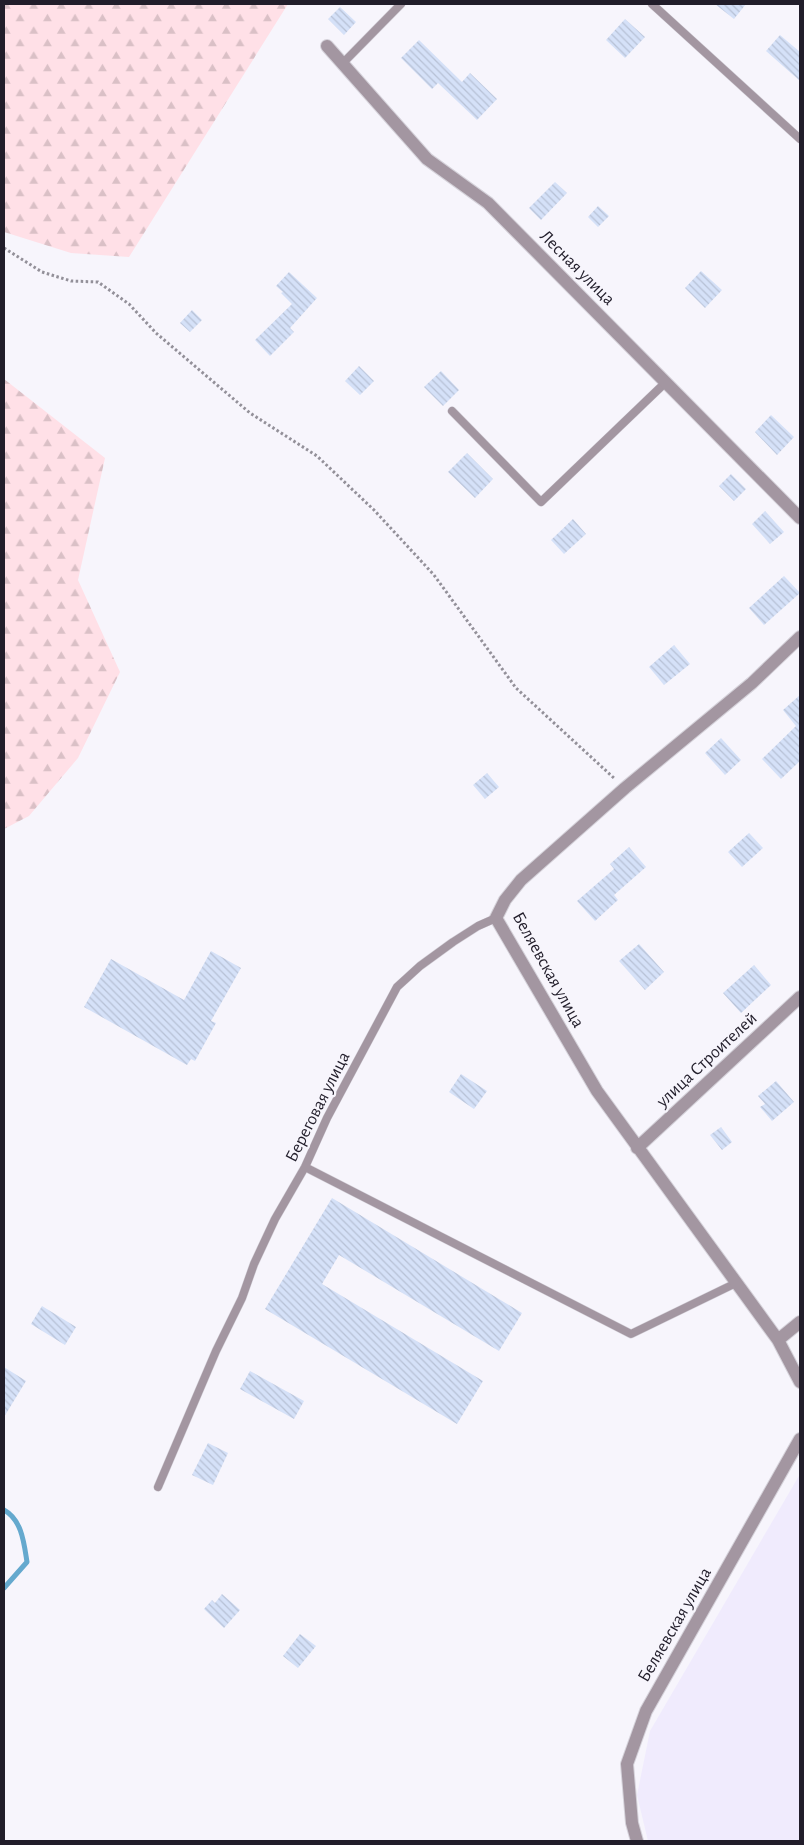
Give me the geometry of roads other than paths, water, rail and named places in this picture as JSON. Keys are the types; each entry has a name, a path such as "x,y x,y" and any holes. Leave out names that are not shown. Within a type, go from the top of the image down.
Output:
{"street":[{"name":"Лесная улица","path":"326,46 427,159 488,203 800,518"},
{"name":"Беляевская улица","path":"800,637 752,683 625,788 521,880 505,900 496,918 597,1091 778,1340 800,1382"},
{"name":"улица Строителей","path":"637,1148 800,997"},
{"path":"778,1340 800,1322"},
{"name":"Беляевская улица","path":"637,1841 632,1823 627,1764 646,1711 800,1439"}],"lane":[{"path":"342,64 402,4"},
{"path":"652,4 800,139"},
{"path":"452,411 540,502 666,382"},
{"name":"Береговая улица","path":"158,1487 216,1351 242,1298 254,1264 275,1220 305,1167 327,1118 397,987 420,966 453,942 478,926 496,918"},
{"path":"305,1167 631,1334 736,1283"}],"waterway":[{"path":"4,1510 10,1514 18,1526 27,1562 4,1588"}]}
